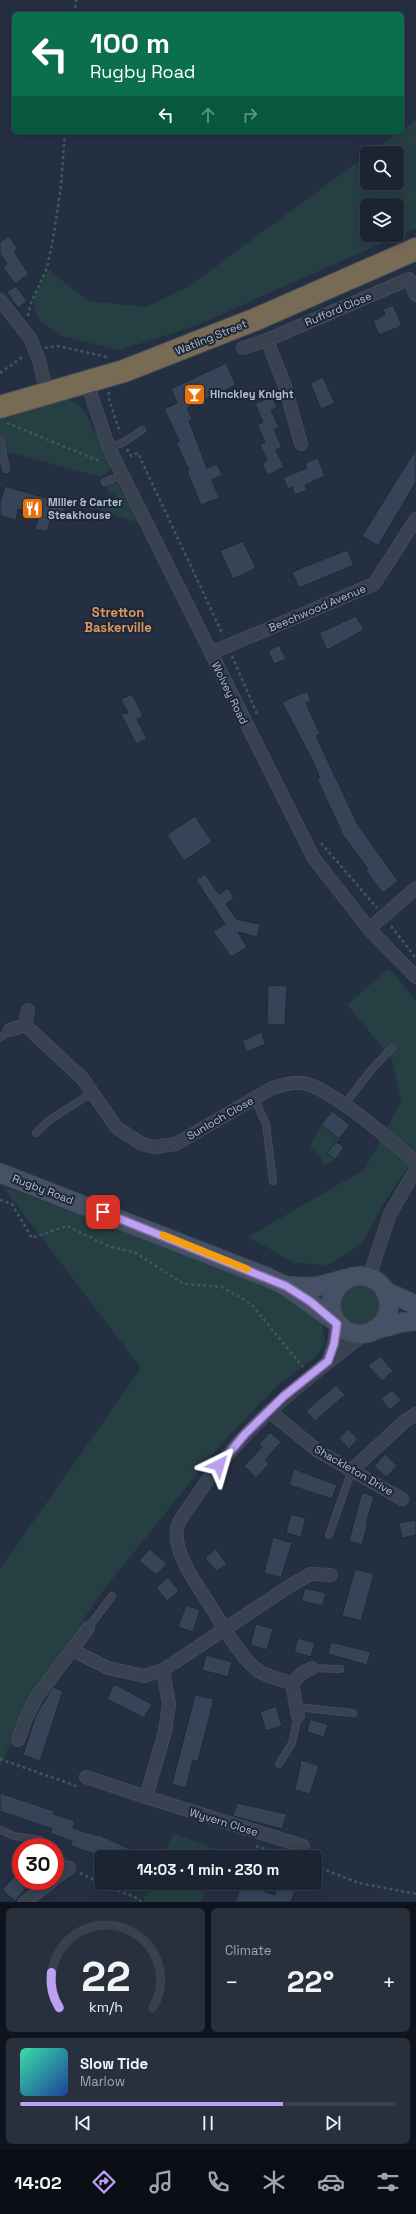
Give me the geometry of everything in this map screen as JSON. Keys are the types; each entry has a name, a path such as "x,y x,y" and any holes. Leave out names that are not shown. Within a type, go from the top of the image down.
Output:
{"highway":[{"name":"Watling Street","path":"2,414 47,395 87,383 121,365 254,320 416,249"}],"main road":[{"name":"Rugby Road","path":"0,1173 133,1223 286,1286 336,1322"},
{"path":"369,1332 383,1323 388,1313 389,1302 385,1291 376,1280 357,1275 346,1279 338,1285 330,1303 336,1322 349,1332 369,1332 404,1322 416,1321"},
{"name":"Rugby Road","path":"286,1286 315,1287 346,1279"},
{"path":"385,1291 416,1305"}],"street":[{"name":"Rufford Close","path":"243,348 267,340 409,278 416,295"},
{"path":"0,300 25,331 36,351 40,360 47,395"},
{"path":"267,340 285,386 301,444"},
{"name":"Wolvey Road","path":"87,383 109,448 313,857 369,929 416,977"},
{"name":"Beechwood Avenue","path":"211,653 374,584 416,520"},
{"path":"369,929 416,888"},
{"path":"10,1030 25,1025 28,1010"},
{"name":"Sunloch Close","path":"25,1025 71,1066 117,1128 142,1144 154,1147 176,1144 272,1088 289,1083 303,1083 317,1088 366,1120 416,1162"},
{"path":"369,1277 390,1214 416,1169"},
{"path":"328,1361 334,1344 336,1322"},
{"path":"292,1683 260,1671 241,1652 225,1630 184,1563 178,1544 178,1525 210,1476 245,1434 284,1396 328,1361 369,1332"},
{"name":"Shackleton Drive","path":"269,1411 318,1451 402,1499"},
{"path":"352,1470 405,1421 416,1414"},
{"path":"72,1650 108,1668 144,1676 162,1670 225,1630 291,1585 311,1574 331,1575"},
{"path":"18,1740 36,1698 88,1628"},
{"path":"292,1683 302,1673 312,1668"},
{"path":"146,1797 165,1732 169,1704 162,1670"},
{"path":"292,1683 298,1711"},
{"name":"Wyvern Close","path":"86,1777 303,1846"},
{"path":"64,1872 69,1868"},
{"path":"25,1902 40,1890"}],"lane":[{"path":"109,448 124,442 142,430"},
{"path":"0,440 6,469"},
{"path":"106,482 123,475"},
{"path":"0,1038 10,1030"},
{"path":"344,1105 372,1069 392,1048"},
{"path":"36,1133 48,1121 92,1093"},
{"path":"254,1098 266,1124 273,1181"},
{"path":"329,1536 352,1470"},
{"path":"88,1628 112,1596"},
{"path":"312,1668 340,1669"},
{"path":"279,1764 292,1743 298,1711 353,1713"},
{"path":"0,1830 14,1836 28,1838"},
{"path":"64,1863 69,1868"}],"path":[{"path":"75,12 76,0"},
{"path":"25,331 31,303 47,268 53,239 61,186 65,134"},
{"path":"0,373 26,354 58,346 100,357 121,365"},
{"path":"110,390 109,399 124,442 131,456 138,453 259,719"},
{"path":"2,414 105,464 123,475"},
{"path":"318,840 383,916 416,958"},
{"path":"0,1200 12,1204 32,1238 67,1226 108,1246 134,1252 184,1284 222,1287 251,1304 310,1375"},
{"path":"69,1868 94,1880"},
{"path":"322,1869 359,1883 416,1894"},
{"path":"118,1890 139,1899 141,1902"}],"green space":[{"path":"416,120 416,228 404,233 404,198 360,198 360,242 384,242 195,326 119,350 61,336 41,322 34,309 33,298 49,270 88,301 146,307 188,287 360,160 360,190 404,190 404,146 380,146 396,134 404,134 404,129"},
{"path":"68,399 79,405 86,414 112,468 101,477 0,450 0,414"},
{"path":"117,483 140,523 101,511 104,501 113,503 116,494 107,492 108,486"},
{"path":"389,968 416,1001 416,1155 382,1206 362,1244 327,1265 295,1263 248,1237 365,1169 401,1101 392,1059 347,1005"},
{"path":"321,1125 339,1139 327,1153 336,1160 323,1165 320,1155 310,1147"},
{"path":"2,1186 220,1267 297,1300 322,1319 325,1344 314,1358 277,1386 221,1444 101,1593 23,1710 0,1768 0,1569 141,1368"},
{"path":"354,1286 362,1286 374,1292 380,1304 380,1312 374,1324 362,1330 354,1330 342,1324 336,1312 336,1304 342,1292"},
{"path":"173,1834 219,1850 166,1850"},
{"path":"149,1890 205,1890 201,1902 143,1902"}],"building":[{"path":"9,236 18,249 15,251 16,255 29,274 15,284 3,267 7,264 0,254 0,242"},
{"path":"16,286 27,301 18,308 7,292"},
{"path":"393,305 402,326 379,335 373,321 385,315 383,309"},
{"path":"226,363 236,385 187,408 192,419 189,421 207,468 217,464 222,475 212,480 219,498 201,505 187,471 189,470 176,443 179,442 178,438 164,409 177,403 171,389"},
{"path":"323,377 335,403 321,409 310,383"},
{"path":"272,396 277,408 271,410 279,427 274,430 282,447 276,450 284,467 268,475 262,464 267,461 260,444 265,442 257,425 263,422 255,404"},
{"path":"416,449 416,482 378,546 362,536"},
{"path":"318,458 325,476 305,485 307,490 295,495 292,487 288,489 283,478 307,468 305,463"},
{"name":"Miller & Carter Steakhouse","path":"5,486 66,504 62,517 52,514 47,532 35,529 39,515 18,509 16,520 0,516 0,503"},
{"path":"243,541 256,568 233,579 220,551"},
{"path":"347,550 354,565 299,588 292,572"},
{"path":"356,616 364,630 327,650 319,633"},
{"path":"279,645 286,659 274,664 268,651"},
{"path":"307,691 311,701 306,703 320,734 316,736 358,825 398,881 383,893 366,871 368,869 343,835 317,779 320,778 312,760 282,702"},
{"path":"132,694 143,716 137,719 147,739 136,744 121,714 128,713 121,699"},
{"path":"195,816 212,842 184,861 167,835"},
{"path":"205,874 219,894 228,888 234,898 226,904 236,919 260,924 257,937 238,932 247,947 231,957 213,932 225,924 196,880"},
{"path":"268,985 287,986 285,1025 267,1024"},
{"path":"261,1032 266,1044 247,1052 242,1041"},
{"path":"332,1111 350,1125 339,1139 321,1125"},
{"path":"336,1142 344,1147 335,1160 327,1153"},
{"path":"380,1356 393,1371 382,1381 368,1366"},
{"path":"336,1385 345,1395 315,1421 306,1411"},
{"path":"392,1390 401,1400 390,1410 381,1399"},
{"path":"348,1429 358,1439 349,1449 339,1438"},
{"path":"270,1432 281,1442 265,1460 269,1464 256,1478 244,1466 262,1447 259,1444"},
{"path":"385,1454 397,1466 386,1477 374,1466"},
{"path":"294,1469 337,1485 332,1499 289,1485"},
{"path":"362,1492 374,1497 366,1523 368,1523 362,1545 349,1541"},
{"path":"291,1514 306,1518 301,1537 286,1533"},
{"path":"416,1520 416,1535 402,1538 399,1523"},
{"path":"273,1537 292,1543 281,1578 264,1573"},
{"path":"149,1549 167,1563 157,1575 139,1561"},
{"path":"216,1549 227,1564 216,1571 205,1558"},
{"path":"355,1569 374,1574 361,1621 342,1616"},
{"path":"168,1577 179,1591 167,1601 156,1588"},
{"path":"305,1588 326,1593 323,1606 301,1601"},
{"path":"186,1605 200,1610 193,1632 178,1627"},
{"path":"256,1624 273,1629 267,1650 250,1645"},
{"path":"298,1638 315,1643 311,1657 294,1652"},
{"path":"331,1642 371,1652 367,1665 328,1654"},
{"path":"206,1655 232,1662 228,1677 202,1670"},
{"path":"114,1684 152,1704 144,1718 107,1699"},
{"path":"53,1687 63,1691 40,1761 23,1755 36,1715"},
{"path":"195,1695 214,1699 198,1761 193,1760 186,1788 172,1784"},
{"path":"276,1706 282,1726 266,1731 260,1712"},
{"path":"310,1719 328,1725 324,1737 307,1732"},
{"path":"301,1760 319,1766 310,1794 295,1790"},
{"path":"0,1793 54,1811 53,1814 75,1821 73,1828 98,1836 99,1835 132,1850 94,1850 94,1854 70,1845 72,1841 50,1833 52,1829 0,1811"},
{"path":"237,1803 287,1814 282,1829 233,1816"},
{"path":"12,1879 12,1890 24,1890 15,1901 2,1890"},
{"path":"239,1890 261,1890 275,1895 276,1890 295,1891 291,1902 235,1902"}],"slow traffic":[{"path":"163,1235 247,1269"}],"place":[{"name":"Hinckley Knight","path":"194,394"},
{"name":"Miller & Carter Steakhouse","path":"32,508"}],"district":[{"name":"Stretton Baskerville","path":"118,620"}],"route":[{"path":"103,1212 267,1277 286,1286 311,1302 337,1324 334,1344 328,1361 284,1396 245,1434 219,1465"}]}
